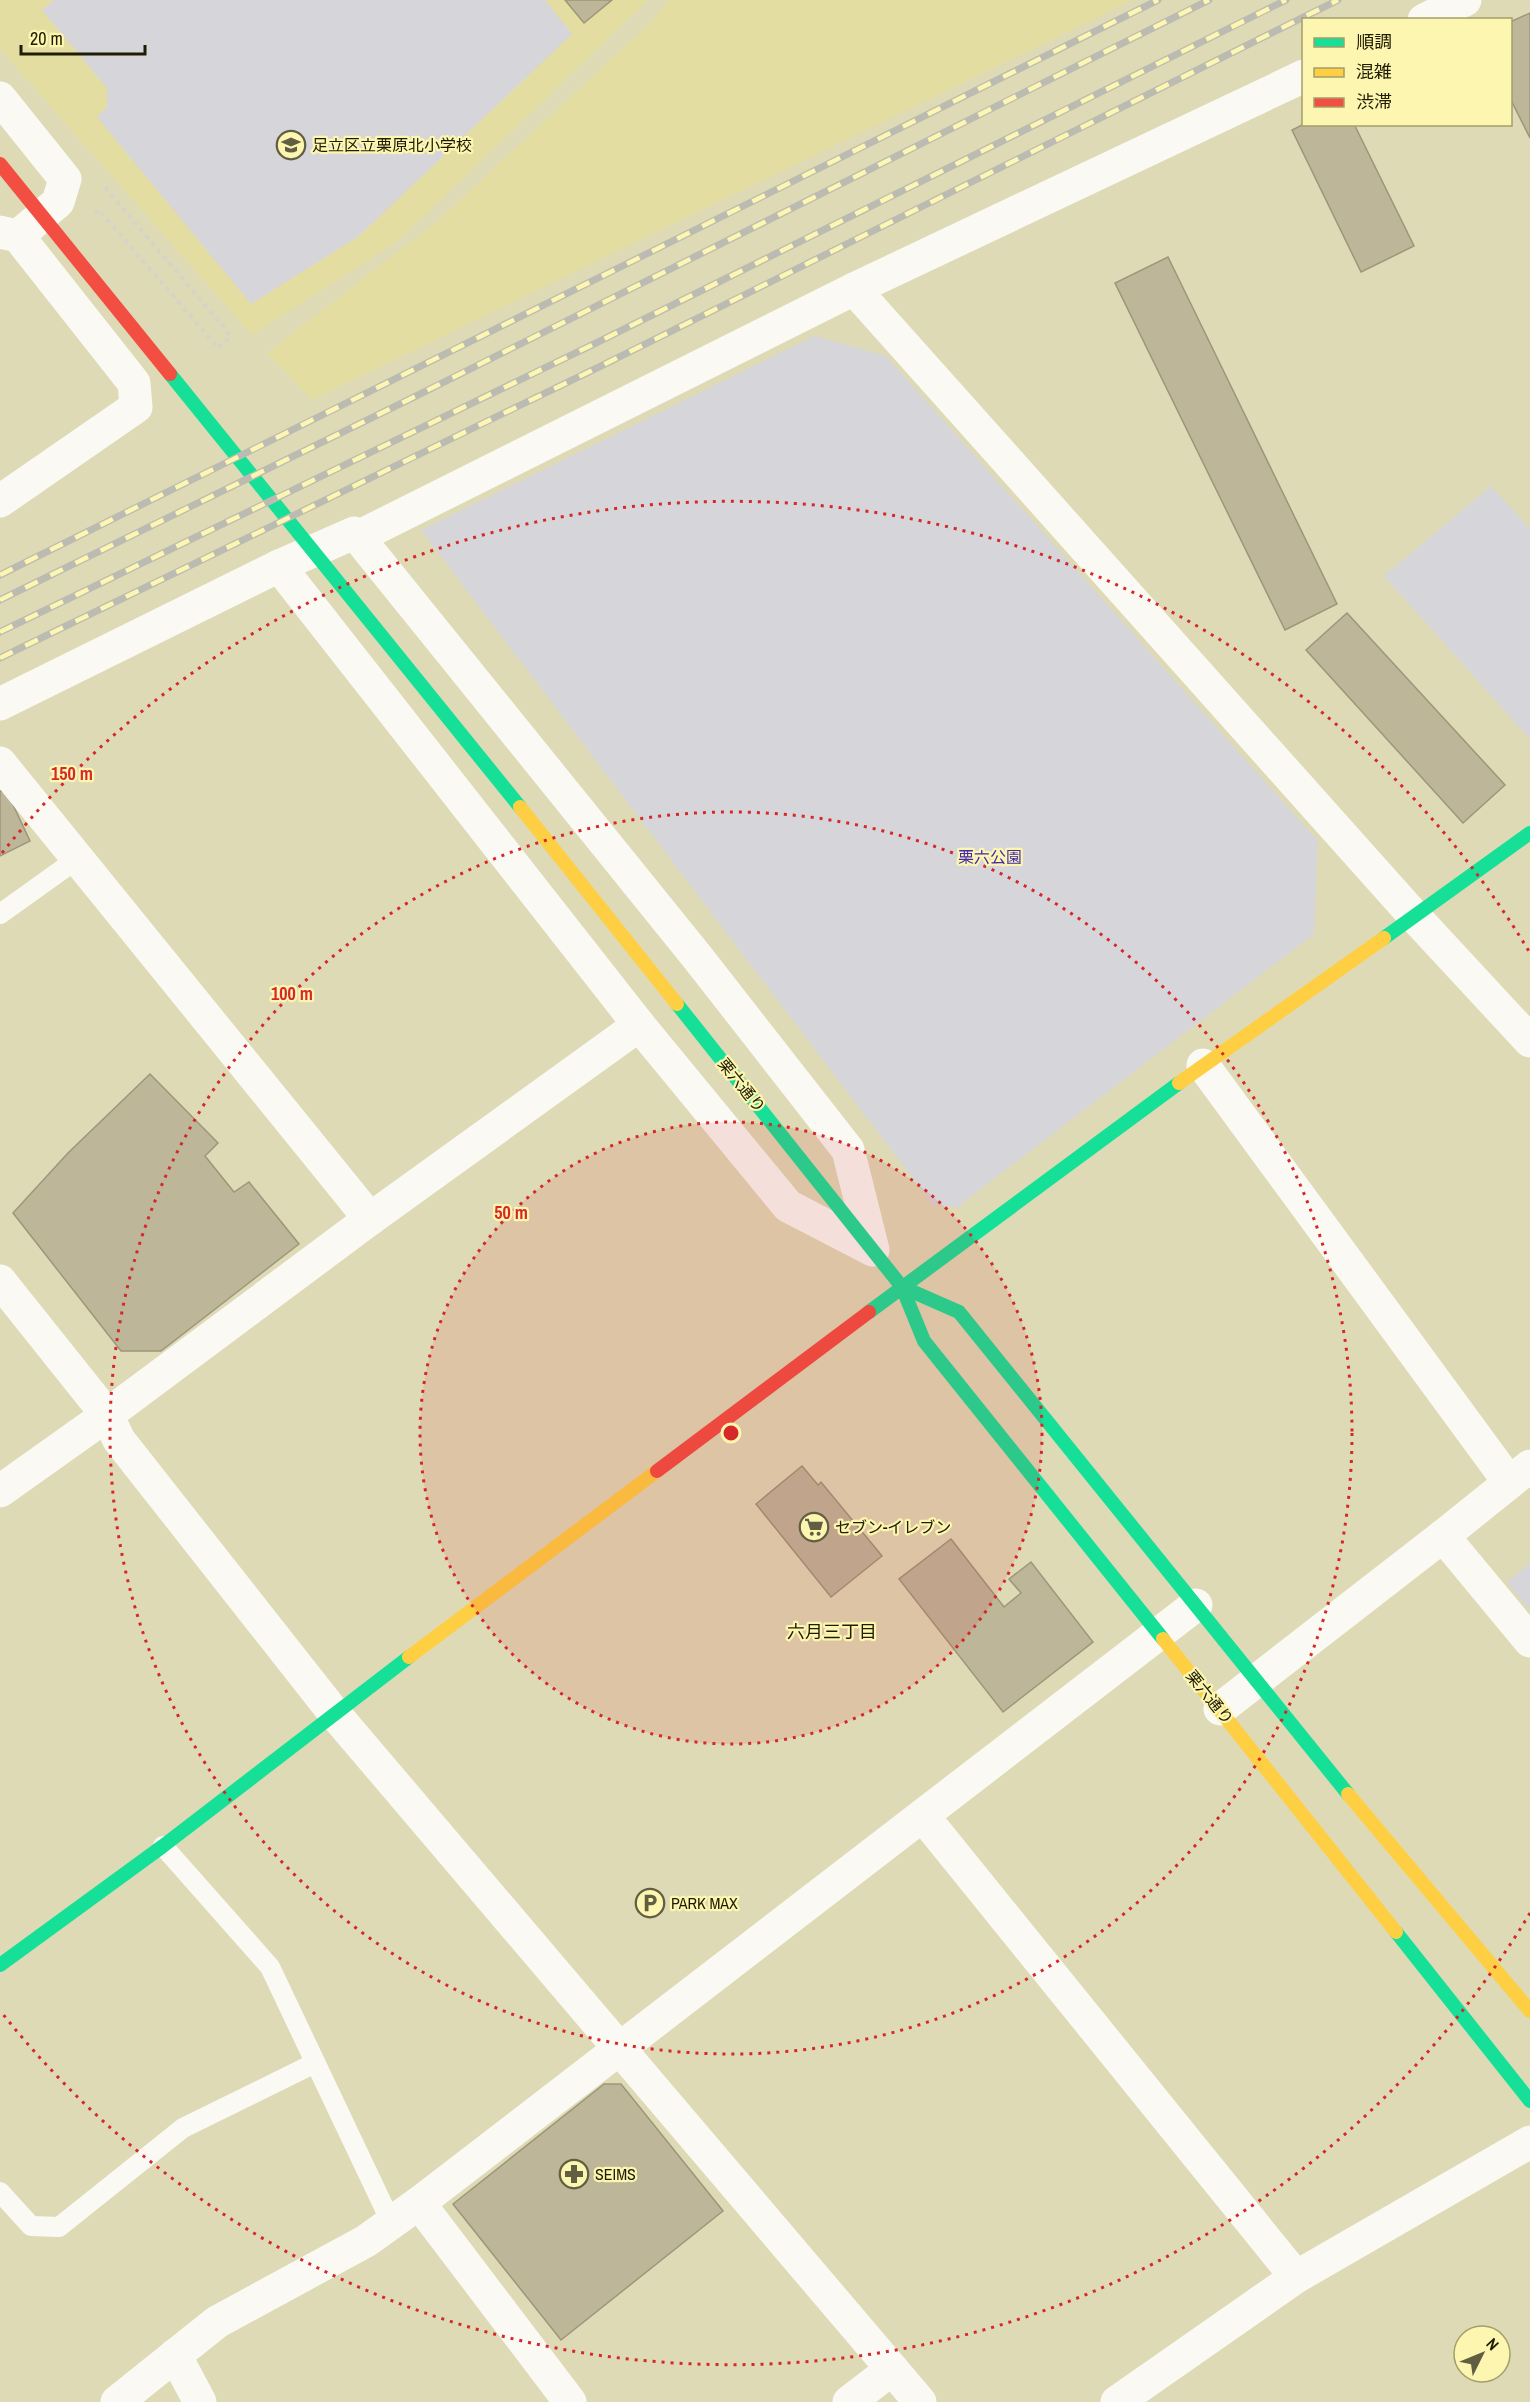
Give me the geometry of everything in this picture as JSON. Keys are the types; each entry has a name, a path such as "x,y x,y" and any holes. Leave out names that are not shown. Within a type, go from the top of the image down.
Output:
{"street":[{"path":"1428,18 1465,0"},
{"path":"358,537 855,289 1302,77"},
{"path":"0,98 65,179 58,202 9,234 134,383 136,407 0,501"},
{"name":"栗六通り","path":"0,164 582,884 873,1250 902,1287 924,1341 1530,2101"},
{"path":"855,289 1415,917 1530,1041"},
{"path":"0,704 279,566 354,533 698,958 848,1150 873,1250"},
{"path":"279,566 639,1025 788,1206 873,1250"},
{"path":"0,763 370,1219"},
{"path":"0,1965 163,1846 334,1713 902,1287 1203,1065 1415,917 1530,833"},
{"path":"0,1491 639,1025"},
{"path":"1203,1065 1520,1474 1220,1710"},
{"path":"0,1281 107,1415 119,1440 334,1713 920,2402"},
{"name":"栗六通り","path":"902,1287 959,1312 1450,1918 1530,2011"},
{"path":"1443,1536 1530,1641"},
{"path":"117,2402 217,2322 366,2241 419,2203 1196,1605"},
{"path":"923,1816 1296,2277"},
{"path":"1117,2402 1296,2277 1530,2142"},
{"path":"419,2203 570,2402"},
{"path":"174,2355 200,2402"},
{"path":"849,2402 892,2369"}],"lane":[{"path":"0,914 78,859"},
{"path":"163,1846 270,1967 391,2222"},
{"path":"0,2192 32,2226 59,2227 183,2128 315,2063"}],"path":[{"path":"87,220 99,210 218,348 231,336 100,182"}],"shaded area":[{"name":"足立区立栗原北小学校","path":"0,0 648,0 398,241 252,335 0,49"},
{"path":"669,0 1133,0 312,400 267,353 439,220 652,21"}],"green space":[{"name":"足立区立栗原北小学校","path":"54,0 545,0 572,34 359,236 251,304 97,117 107,107 107,88 42,10"},
{"name":"栗六公園","path":"815,336 886,356 1318,841 1314,934 957,1207 933,1205 421,530"},
{"path":"1491,486 1530,529 1530,739 1384,576"},
{"path":"1530,1563 1530,1610 1507,1582"}],"building":[{"path":"565,0 612,0 584,23"},
{"path":"1530,13 1530,138 1512,102 1512,21"},
{"path":"1302,125 1355,126 1414,246 1361,272 1292,130"},
{"path":"1168,257 1337,604 1285,630 1115,283"},
{"path":"1347,613 1505,785 1463,823 1306,650"},
{"path":"0,791 7,792 30,841 0,856"},
{"path":"150,1074 218,1143 205,1156 234,1192 249,1182 299,1244 161,1351 121,1351 13,1213 68,1153"},
{"path":"802,1466 818,1485 821,1482 882,1556 831,1597 756,1504"},
{"path":"951,1539 1004,1607 1021,1593 1009,1579 1031,1562 1093,1642 1003,1712 899,1579"},
{"path":"604,2084 621,2084 723,2211 561,2340 453,2204"}],"railway":[{"path":"0,575 1158,0"},
{"path":"0,600 408,400 1209,0"},
{"path":"0,632 592,345 1286,0"},
{"path":"0,658 601,366 1338,0"}],"traffic: fast":[{"path":"170,374 520,807"},
{"path":"1384,938 1530,833"},
{"path":"677,1004 902,1287 924,1341 1163,1639"},
{"path":"869,1312 1179,1083"},
{"path":"902,1287 959,1312 1348,1794"},
{"path":"0,1965 163,1846 409,1657"},
{"path":"1396,1932 1530,2101"}],"traffic: slow":[{"path":"520,807 677,1004"},
{"path":"1179,1083 1384,938"},
{"path":"409,1657 657,1471"},
{"path":"1163,1639 1396,1932"},
{"path":"1348,1794 1530,2011"}],"traffic: jam":[{"path":"0,164 170,374"},
{"path":"657,1471 869,1312"}],"place":[{"name":"足立区立栗原北小学校","path":"291,145"},
{"name":"セブン-イレブン","path":"814,1527"},
{"name":"PARK MAX","path":"650,1903"},
{"name":"SEIMS","path":"574,2174"}],"district":[{"name":"六月三丁目","path":"832,1631"}]}
